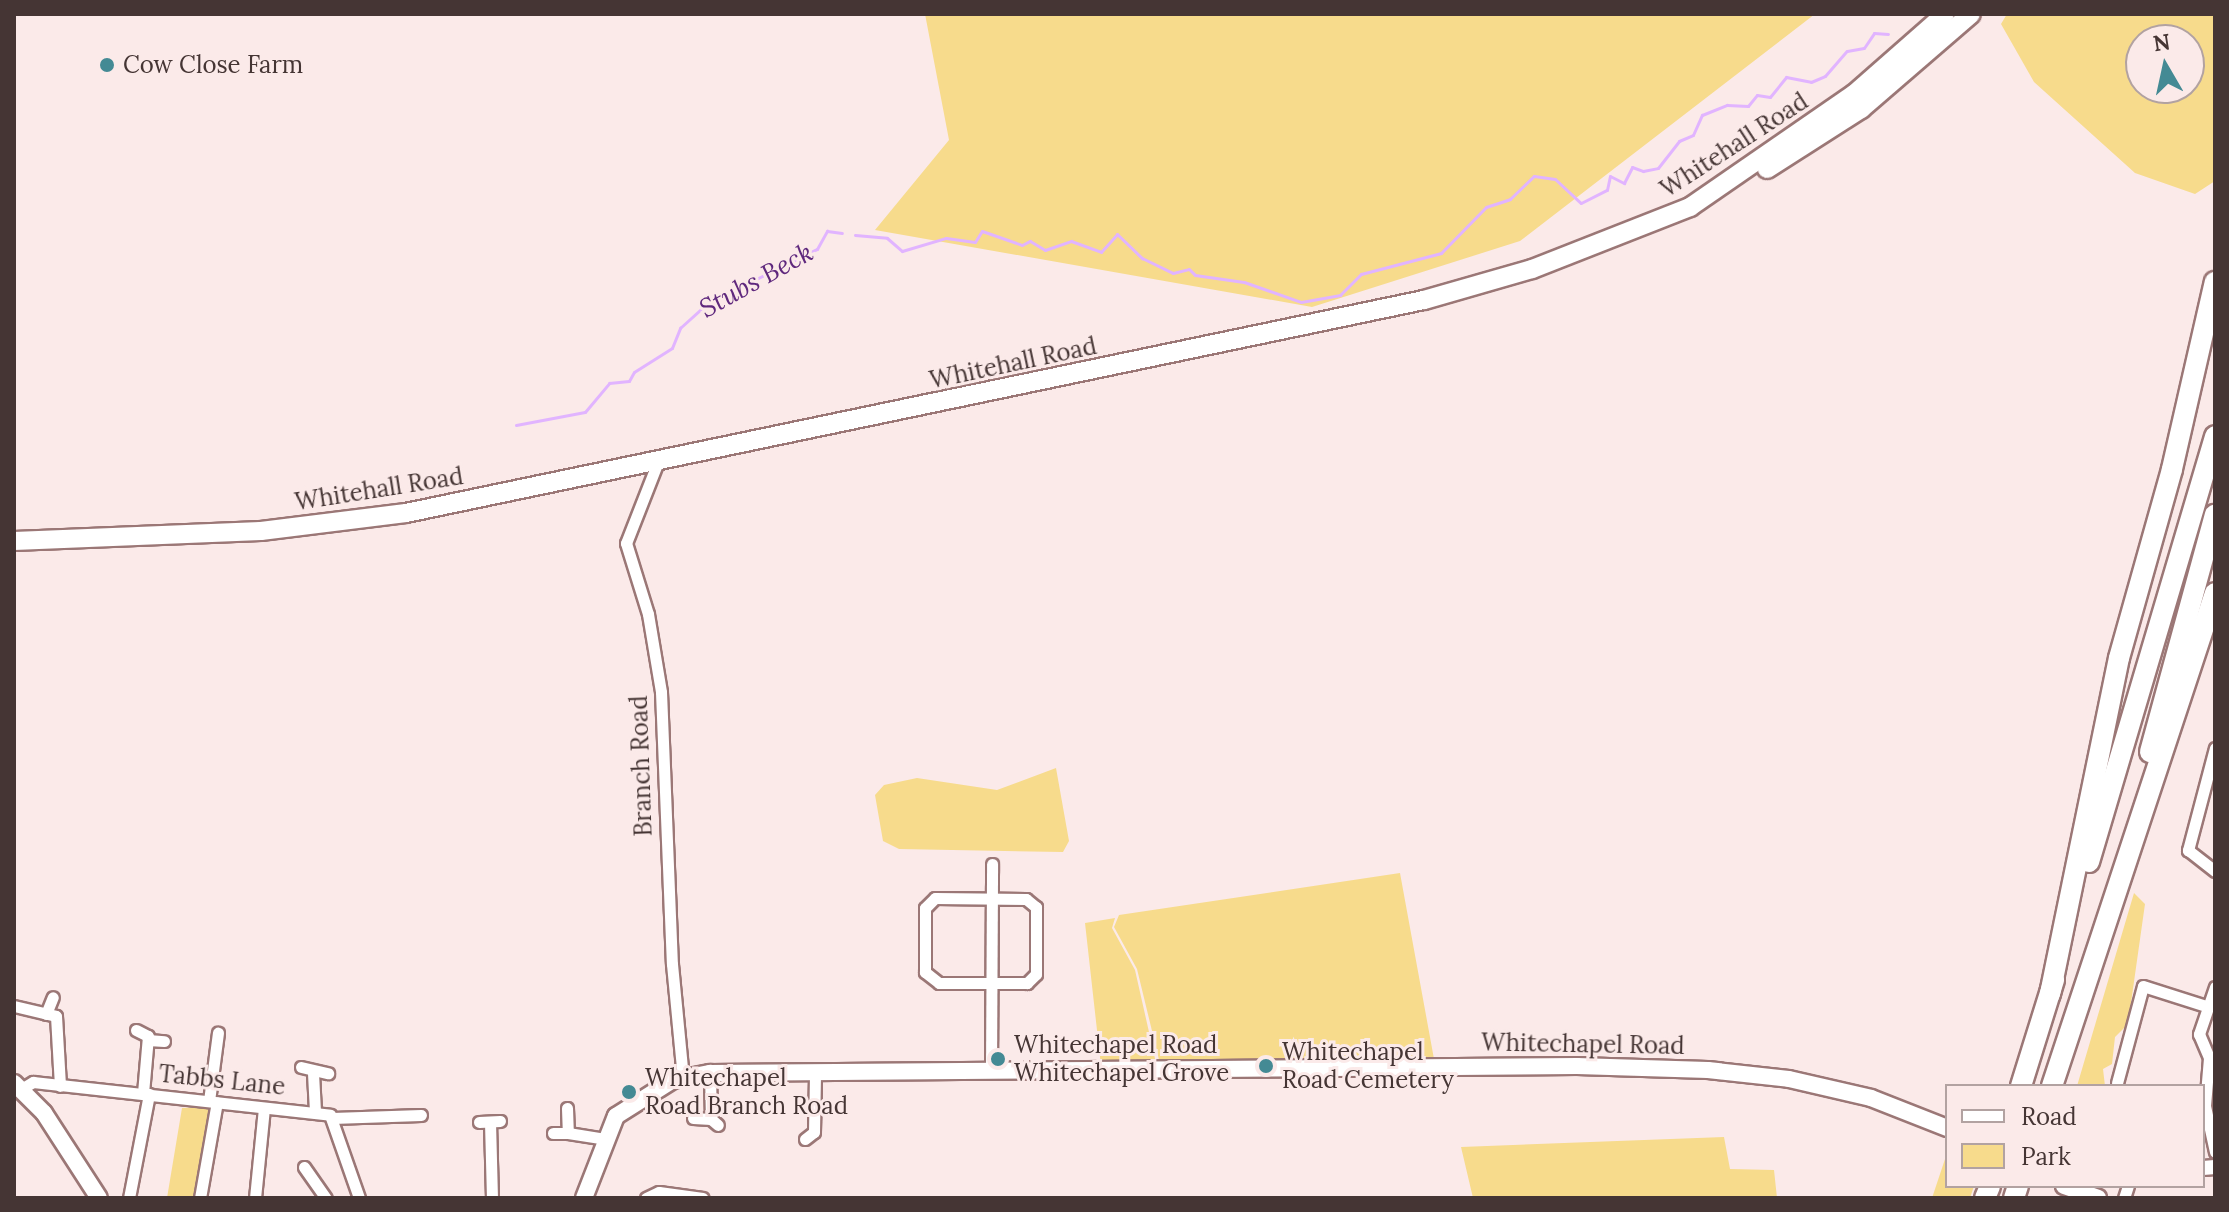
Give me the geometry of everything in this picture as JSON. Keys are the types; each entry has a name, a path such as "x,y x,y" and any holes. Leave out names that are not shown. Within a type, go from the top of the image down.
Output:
{"highway":[{"name":"Whitehall Road","path":"14,541 327,524 657,464 1424,300 1532,269 1690,207 1854,94 1945,14"},
{"path":"1690,207 1782,161 1861,109 1971,14"},
{"path":"2050,994 2119,658 2172,469 2215,282"},
{"path":"2172,469 2215,344"},
{"path":"2022,1084 2215,436"},
{"path":"2090,976 2215,515"},
{"path":"2053,1084 2215,593"}],"main road":[{"name":"Whitechapel Road","path":"590,1195 616,1116 629,1105 683,1078 710,1073 1708,1070 1787,1079 1871,1098 1945,1127"},
{"path":"19,1085 99,1198"},
{"path":"2073,1188 2094,1193"}],"street":[{"name":"Branch Road","path":"657,464 626,543 648,614 661,692 671,950 683,1078"},
{"path":"2215,748 2188,850 2215,871"},
{"path":"991,1071 992,864"},
{"path":"935,898 1026,899 1036,907 1036,974 1027,983 992,983 939,983 925,972 925,908 935,898"},
{"path":"2117,1083 2143,986 2206,1006"},
{"path":"2215,987 2199,1034 2210,1067 2205,1120 2215,1152"},
{"path":"46,1014 53,997"},
{"path":"14,1006 56,1016 60,1086"},
{"path":"136,1030 148,1038 164,1041"},
{"path":"200,1198 213,1101 218,1033"},
{"path":"129,1198 146,1094 148,1038"},
{"path":"301,1067 313,1073 328,1073"},
{"path":"313,1073 315,1112"},
{"path":"693,1118 714,1122 710,1073"},
{"path":"805,1139 814,1132 815,1075"},
{"name":"Tabbs Lane","path":"19,1085 33,1082 315,1112 332,1118"},
{"path":"255,1198 264,1108"},
{"path":"567,1108 568,1133"},
{"path":"359,1198 332,1118 421,1115"},
{"path":"490,1122 492,1198"},
{"path":"553,1133 607,1139"},
{"path":"304,1167 326,1198"},
{"path":"646,1198 659,1192 703,1198"}],"green space":[{"path":"925,14 1815,14 1520,241 1312,307 875,230 949,140"},
{"path":"2007,14 2215,14 2215,181 2195,194 2135,173 2034,82 2001,24"},
{"path":"1056,768 1069,841 1063,852 899,849 883,841 875,795 884,785 917,778 997,790"},
{"path":"1400,873 1434,1059 1160,1064 1137,969 1114,927 1119,915"},
{"path":"2134,893 2145,904 2128,1024 2115,1037 2112,1064 2103,1069 2105,1084 2078,1084"},
{"path":"1115,918 1112,928 1135,970 1156,1063 1101,1066 1085,923"},
{"path":"209,1107 196,1198 167,1198 182,1108"},
{"path":"1724,1137 1730,1169 1774,1170 1777,1198 1473,1198 1461,1147"},
{"path":"1945,1159 1945,1188 1973,1188 1970,1198 1932,1198"}],"waterway":[{"name":"Stubs Beck","path":"855,235 887,238 902,251 946,238 975,242 982,231 1022,245 1030,241 1045,250 1071,241 1101,252 1117,234 1142,258 1173,273 1189,269 1195,275 1244,282 1301,302 1340,295 1361,274 1441,253 1486,207 1510,199 1534,176 1555,179 1581,203 1607,190 1610,176 1624,183 1632,167 1643,171 1658,168 1679,141 1693,135 1702,115 1727,105 1748,106 1757,95 1770,97 1786,77 1811,82 1825,76 1847,51 1864,48 1874,33 1888,34"},
{"name":"Stubs Beck","path":"516,425 585,412 609,383 629,381 634,372 672,348 680,328 707,304 729,292 738,296 740,287 817,249 827,231 842,233"}],"place":[{"name":"Cow Close Farm","path":"107,65"},
{"name":"Whitechapel Road Whitechapel Grove","path":"998,1059"},
{"name":"Whitechapel Road Cemetery","path":"1266,1066"},
{"name":"Whitechapel Road Branch Road","path":"629,1092"}]}
